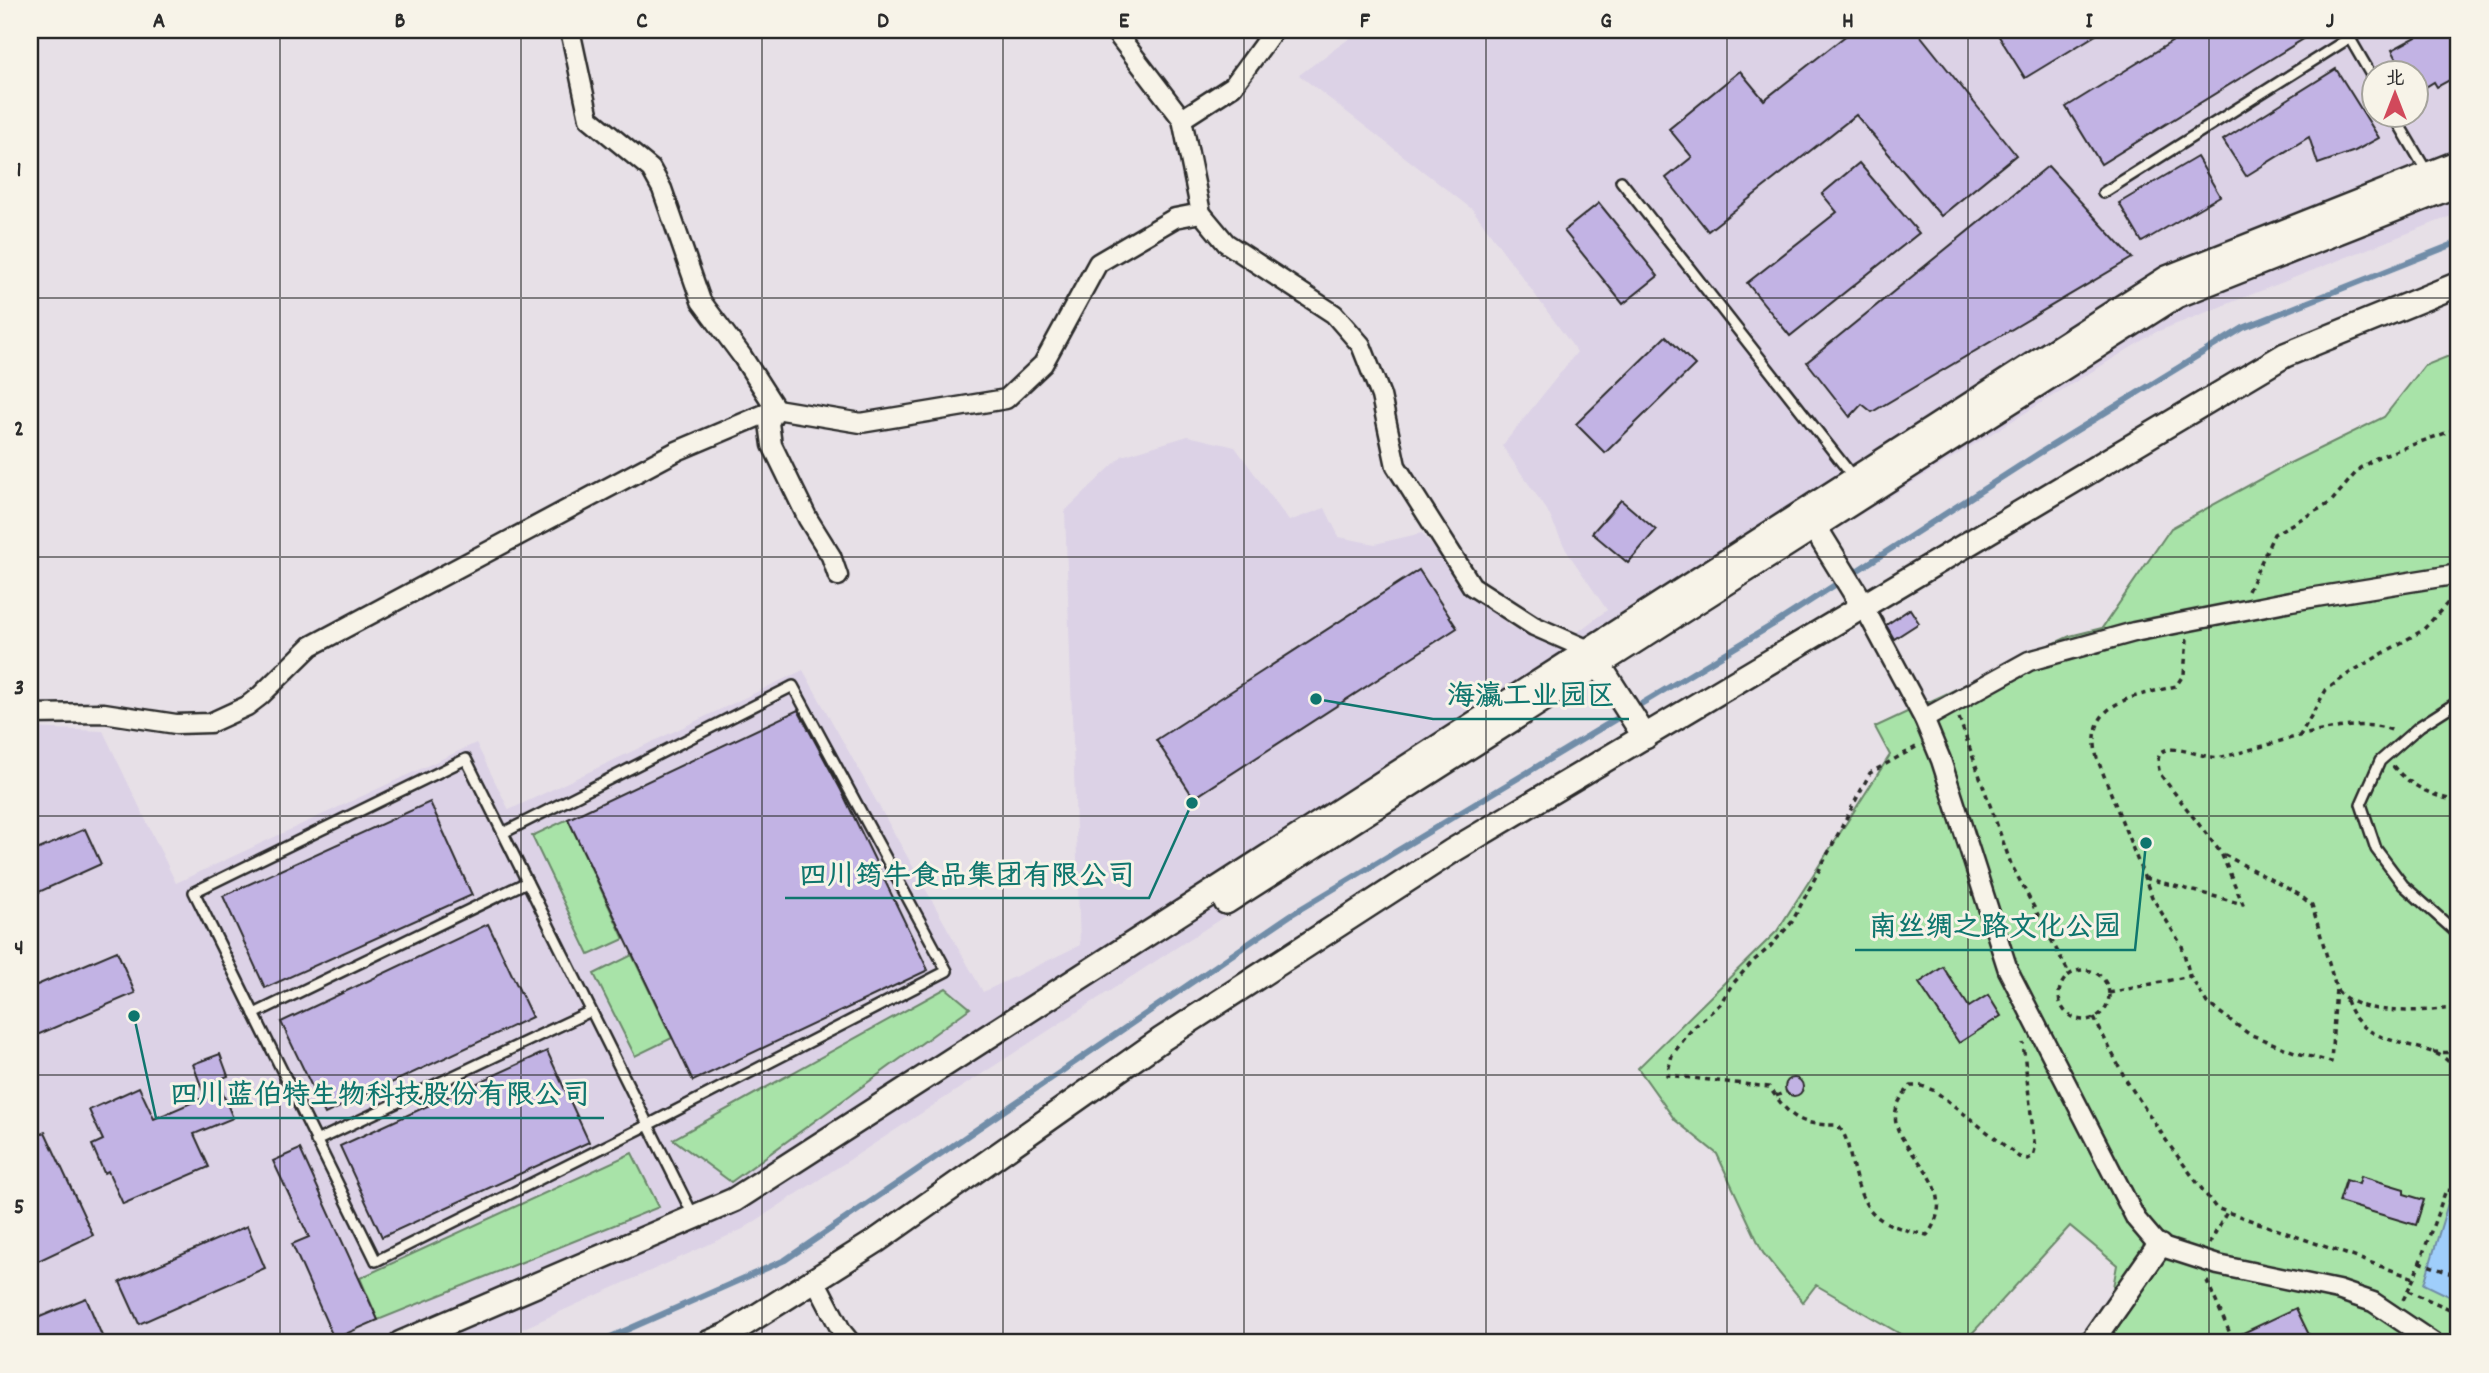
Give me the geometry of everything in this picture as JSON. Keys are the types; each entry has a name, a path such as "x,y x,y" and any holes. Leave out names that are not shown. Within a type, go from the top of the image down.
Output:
{"street":[{"path":"570,30 589,118 651,169 662,189 701,301 742,356 776,409"},
{"path":"1114,30 1182,119 1202,213 1226,243 1334,314 1361,345 1381,396 1396,466 1472,586 1534,626 1594,657 1645,737"},
{"path":"1182,119 1233,86 1274,30"},
{"path":"401,1343 734,1200 1594,657 1814,527 2176,296 2442,183 2459,162"},
{"path":"440,1343 740,1212 1594,657 1855,479 2167,278 2442,183"},
{"path":"30,714 104,713 176,724 209,723 247,706 311,646 677,451 776,409 861,423 1006,399 1043,363 1098,263 1175,218 1202,213"},
{"path":"708,1343 727,1335 876,1241 1163,1039 1452,850 2285,355 2459,284"},
{"path":"776,409 769,423 772,446 808,519 831,556 838,576"},
{"path":"1814,527 1864,607 1928,727 2008,970 2136,1219 2159,1246 2218,1265 2338,1290 2373,1303 2434,1343"},
{"path":"1928,727 1954,703 2029,662 2134,632 2245,611 2458,581"},
{"path":"2091,1343 2159,1246"},
{"path":"815,1280 842,1332 851,1343"}],"lane":[{"path":"2103,193 2347,34 2362,30"},
{"path":"2347,34 2362,60"},
{"path":"2404,130 2442,183"},
{"path":"1621,181 1855,479"},
{"path":"503,834 793,686 947,971 648,1125 376,1261 194,892 466,759 503,834 527,882 592,1011 648,1125 693,1217"},
{"path":"2459,701 2420,726 2380,761 2361,804 2376,849 2403,885 2459,935"},
{"path":"254,1014 527,882"},
{"path":"316,1141 592,1011"}],"path":[{"path":"2245,611 2248,590 2274,534 2330,503 2360,468 2378,457 2451,431 2459,433"},
{"path":"2299,737 2326,690 2351,672 2423,630 2452,598 2458,581"},
{"path":"2189,623 2184,674 2176,686 2129,698 2107,709 2096,723 2093,740 2097,758 2152,897 2182,946 2190,976 2207,1003 2249,1034 2297,1053 2331,1062 2336,988 2312,905 2298,894 2221,853"},
{"path":"1954,703 2011,864 2070,975"},
{"path":"2145,877 2243,904 2221,853 2160,774 2160,753 2175,748 2217,759 2342,727 2377,726 2407,737"},
{"path":"1928,727 1905,754 1870,773 1792,922 1752,962 1731,986 1720,1004 1692,1029 1672,1055 1667,1075 1769,1087 1786,1111 1808,1124 1837,1125 1845,1133 1858,1191 1867,1209 1883,1221 1904,1230 1927,1235 1936,1222 1938,1196 1932,1178 1898,1132 1894,1112 1901,1096 1911,1086 1922,1086 1935,1091 2019,1157 2028,1159 2035,1149 2023,1042"},
{"path":"2385,756 2413,786 2430,794 2459,801"},
{"path":"2093,972 2105,982 2109,993 2104,1011 2094,1018 2081,1020 2073,1017 2062,1005 2060,989 2070,975 2093,972"},
{"path":"2109,993 2190,976"},
{"path":"2336,988 2346,1000 2350,1013 2364,1027 2392,1042 2440,1055 2459,1071"},
{"path":"2346,1000 2370,1008 2414,1011 2459,1009"},
{"path":"2094,1018 2126,1080 2216,1208 2414,1278"},
{"path":"2431,1052 2459,1053"},
{"path":"1776,1096 1786,1092"},
{"path":"2395,1317 2414,1278 2446,1190 2459,1191"},
{"path":"2420,1262 2452,1274 2456,1268 2459,1269"},
{"path":"2408,1291 2459,1313"}],"shaded area":[{"path":"1361,30 2459,30 2459,213 2156,332 1507,733 743,1229 491,1343 30,1343 30,728 103,731 176,883 476,743 509,810 803,670 983,992 1080,945 1065,511 1122,456 1188,436 1235,447 1289,521 1325,508 1339,537 1375,544 1422,533 1462,582 1511,627 1567,640 1607,610 1566,550 1547,510 1502,446 1577,352 1473,210 1299,75"}],"green space":[{"path":"2459,352 2459,1343 2103,1343 2117,1265 2070,1226 1967,1339 1958,1343 1916,1343 1816,1285 1803,1302 1763,1253 1717,1154 1675,1120 1638,1068 1777,931 1890,755 1875,727 2070,636 2102,628 2171,528 2284,466 2384,417 2424,366"},
{"path":"568,819 624,939 589,955 532,836"},
{"path":"632,955 672,1038 635,1056 594,974"},
{"path":"946,988 970,1008 731,1182 673,1139"},
{"path":"632,1153 659,1207 378,1320 360,1278"}],"water":[{"path":"2449,1200 2459,1201 2459,1301 2424,1284"}],"building":[{"path":"1853,30 1916,30 2016,155 1941,216 1856,115 1708,231 1666,178 1692,157 1669,129 1740,71 1764,100"},
{"path":"1995,30 2104,30 2025,78"},
{"path":"2191,30 2318,30 2101,164 2066,107"},
{"path":"2429,30 2459,30 2459,75 2437,87 2434,82 2430,84 2430,60 2397,60 2392,50"},
{"path":"2336,69 2360,108 2360,130 2374,130 2379,138 2355,151 2318,164 2309,137 2246,176 2223,140"},
{"path":"2197,157 2220,196 2142,242 2119,203"},
{"path":"1859,163 1919,233 1790,336 1747,283 1837,212 1822,194"},
{"path":"2048,166 2132,258 1872,412 1862,404 1850,417 1807,362"},
{"path":"1599,203 1658,276 1623,304 1564,231"},
{"path":"1666,336 1695,365 1605,453 1576,424"},
{"path":"1621,500 1656,530 1628,563 1592,533"},
{"path":"1419,570 1457,628 1194,798 1156,740"},
{"path":"1910,609 1919,623 1894,639 1886,625"},
{"path":"798,710 841,790 928,970 693,1081 568,819"},
{"path":"430,802 472,895 265,988 223,896"},
{"path":"85,829 101,864 30,896 30,853"},
{"path":"488,924 532,1017 325,1114 281,1022"},
{"path":"117,951 135,993 30,1038 30,988"},
{"path":"1943,967 1969,1007 1988,995 2001,1016 1959,1043 1919,983"},
{"path":"547,1051 589,1142 382,1237 340,1146"},
{"path":"220,1054 228,1076 217,1080 233,1118 194,1134 209,1167 123,1204 108,1171 104,1173 92,1145 103,1140 89,1110 139,1087 154,1119 205,1097 193,1064"},
{"path":"1790,1078 1798,1078 1803,1087 1801,1094 1790,1096 1785,1091 1785,1083"},
{"path":"45,1132 93,1235 38,1261 30,1243 30,1139"},
{"path":"300,1149 378,1320 334,1339 292,1244 309,1237 273,1161"},
{"path":"2361,1176 2404,1189 2404,1194 2424,1200 2416,1225 2339,1202 2346,1180 2359,1184"},
{"path":"247,1226 265,1268 139,1324 120,1282"},
{"path":"86,1298 105,1343 30,1343 30,1321"},
{"path":"2296,1308 2313,1343 2222,1343"}],"waterway":[{"path":"597,1343 785,1260 1292,914 1779,621 2038,454 2243,328 2459,242"}],"place":[{"name":"海瀛工业园区","path":"1316,699"},
{"name":"四川筠牛食品集团有限公司","path":"1192,803"},
{"name":"南丝绸之路文化公园","path":"2146,843"},
{"name":"四川蓝伯特生物科技股份有限公司","path":"134,1016"}]}
